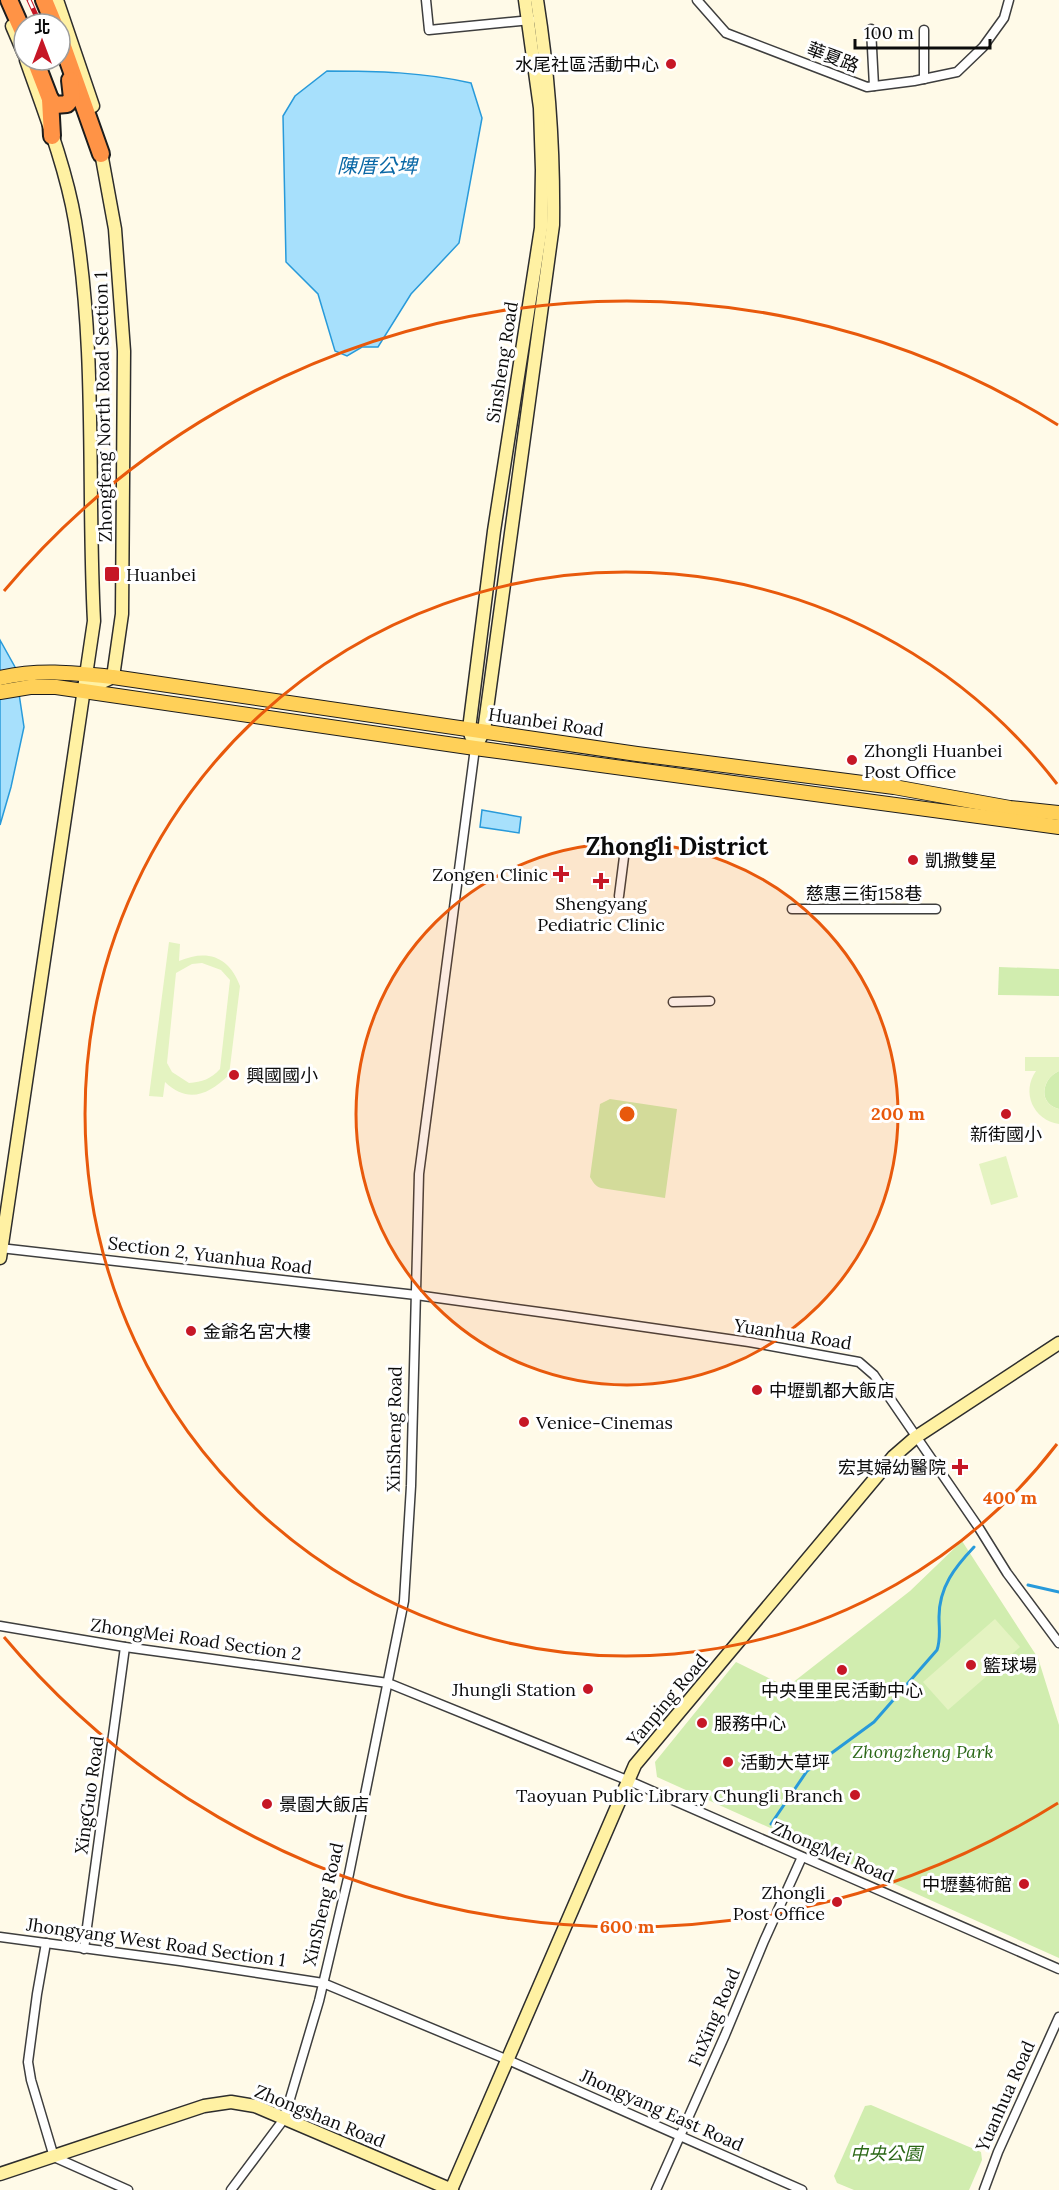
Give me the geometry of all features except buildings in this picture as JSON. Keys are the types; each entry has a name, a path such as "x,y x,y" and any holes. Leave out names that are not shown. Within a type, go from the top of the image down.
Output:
{"highway":[{"path":"40,72 50,99 52,136"},
{"path":"50,99 55,105 60,105 67,104 72,98 68,72"},
{"path":"72,72 101,154"}],"main road":[{"path":"1,0 12,26"},
{"name":"Zhongfeng North Road Section 1","path":"57,0 94,112 116,229 124,351 122,614 113,677"},
{"name":"Sinsheng Road","path":"469,729 495,531 541,228 540,108 534,19 525,0"},
{"path":"475,748 484,731 553,225 551,102 534,19 537,0"},
{"name":"Zhongfeng North Road Section 1","path":"0,1252 94,621 90,548 89,341 74,218 52,136 30,72"},
{"name":"Huanbei Road","path":"0,678 27,672 50,671 113,677 637,754 894,787 1010,808 1059,813"},
{"path":"83,691 113,677"},
{"name":"Huanbei Road","path":"0,692 30,687 56,687 475,748 1059,827"},
{"name":"XinSheng Road","path":"469,729 475,748"},
{"name":"Yanping Road","path":"451,2190 635,1765 894,1457 916,1437 1059,1343"},
{"name":"Zhongshan Road","path":"0,2174 204,2106 231,2102 255,2106 451,2190"}],"street":[{"path":"426,0 429,30 534,19"},
{"name":"華夏路","path":"697,0 726,33 867,87 957,72 983,48 1004,18 1009,0"},
{"path":"871,29 874,86"},
{"path":"924,30 924,79"},
{"name":"XinSheng Road","path":"284,2119 323,1983 349,1874 404,1601 411,1486 418,1174 475,748"},
{"path":"635,769 637,754"},
{"path":"803,792 804,776"},
{"path":"619,897 626,849"},
{"name":"慈惠三街158巷","path":"792,909 936,909"},
{"path":"673,1002 710,1001"},
{"name":"Section 2, Yuanhua Road","path":"0,1252 416,1295"},
{"name":"Yuanhua Road","path":"416,1295 749,1342 859,1362 874,1375 980,1528 1006,1573 1059,1643"},
{"name":"ZhongMei Road Section 2","path":"0,1626 125,1647 388,1683 627,1780"},
{"name":"XingGuo Road","path":"84,1948 125,1647"},
{"name":"ZhongMei Road","path":"627,1780 1059,1969"},
{"name":"FuXing Road","path":"656,2190 802,1857"},
{"name":"Jhongyang West Road Section 1","path":"0,1937 323,1983 508,2060"},
{"path":"46,1943 28,2062 31,2080 54,2157 128,2190"},
{"name":"Yuanhua Road","path":"984,2190 998,2152 1059,2017"},
{"name":"Jhongyang East Road","path":"508,2060 802,2190"},
{"path":"231,2190 284,2119"}],"green space":[{"path":"169,942 180,944 179,961 189,957 208,956 223,962 230,968 240,986 229,1075 206,1092 190,1095 173,1089 165,1082 163,1097 149,1096","holes":["202,963 221,970 230,980 220,1069 206,1079 189,1083 172,1072 167,1063 176,973 192,964"]},
{"path":"999,967 1059,969 1059,996 998,995"},
{"path":"1025,1057 1059,1057 1059,1071 1048,1080 1044,1091 1048,1102 1059,1109 1059,1124 1042,1117 1032,1104 1030,1088 1036,1071 1025,1071"},
{"path":"1059,1071 1059,1109 1048,1102 1044,1091 1048,1080"},
{"path":"610,1099 677,1109 665,1198 601,1188 590,1177 600,1104"},
{"path":"1006,1156 1018,1197 991,1205 979,1164"},
{"name":"Zhongzheng Park","path":"962,1541 1038,1658 1059,1725 1059,1958 657,1777 655,1762 736,1662 787,1687 910,1591"},
{"name":"籃球場","path":"995,1619 1020,1647 948,1710 923,1682"},
{"name":"中央公園","path":"871,2105 981,2152 982,2160 969,2190 854,2190 837,2183 834,2176 865,2106"}],"water":[{"name":"陳厝公埤","path":"327,71 435,76 471,83 482,118 459,243 411,294 378,347 362,347 347,356 335,351 318,294 286,262 283,116 295,96"},
{"path":"0,640 15,667 24,727 0,825"},
{"path":"482,810 521,817 519,833 480,827"}],"waterway":[{"path":"771,1824 807,1771 874,1722 937,1650 940,1606 945,1587 949,1578 974,1547"},
{"path":"1028,1585 1059,1592"}],"railway":[{"path":"29,0 34,12"}],"place":[{"name":"水尾社區活動中心","path":"671,64"},
{"name":"Huanbei","path":"112,574"},
{"name":"Zhongli Huanbei Post Office","path":"852,760"},
{"name":"凱撒雙星","path":"913,860"},
{"name":"Zongen Clinic","path":"561,874"},
{"name":"Shengyang Pediatric Clinic","path":"601,881"},
{"name":"興國國小","path":"234,1075"},
{"name":"新街國小","path":"1006,1114"},
{"name":"金爺名宮大樓","path":"191,1331"},
{"name":"中壢凱都大飯店","path":"757,1390"},
{"name":"Venice-Cinemas","path":"524,1422"},
{"name":"宏其婦幼醫院","path":"960,1467"},
{"name":"籃球場","path":"971,1665"},
{"name":"中央里里民活動中心","path":"842,1670"},
{"name":"Jhungli Station","path":"588,1689"},
{"name":"服務中心","path":"702,1723"},
{"name":"活動大草坪","path":"728,1762"},
{"name":"Taoyuan Public Library Chungli Branch","path":"855,1795"},
{"name":"景園大飯店","path":"267,1804"},
{"name":"中壢藝術館","path":"1024,1884"},
{"name":"Zhongli Post Office","path":"837,1902"}],"district":[{"name":"Zhongli District","path":"677,846"}]}
